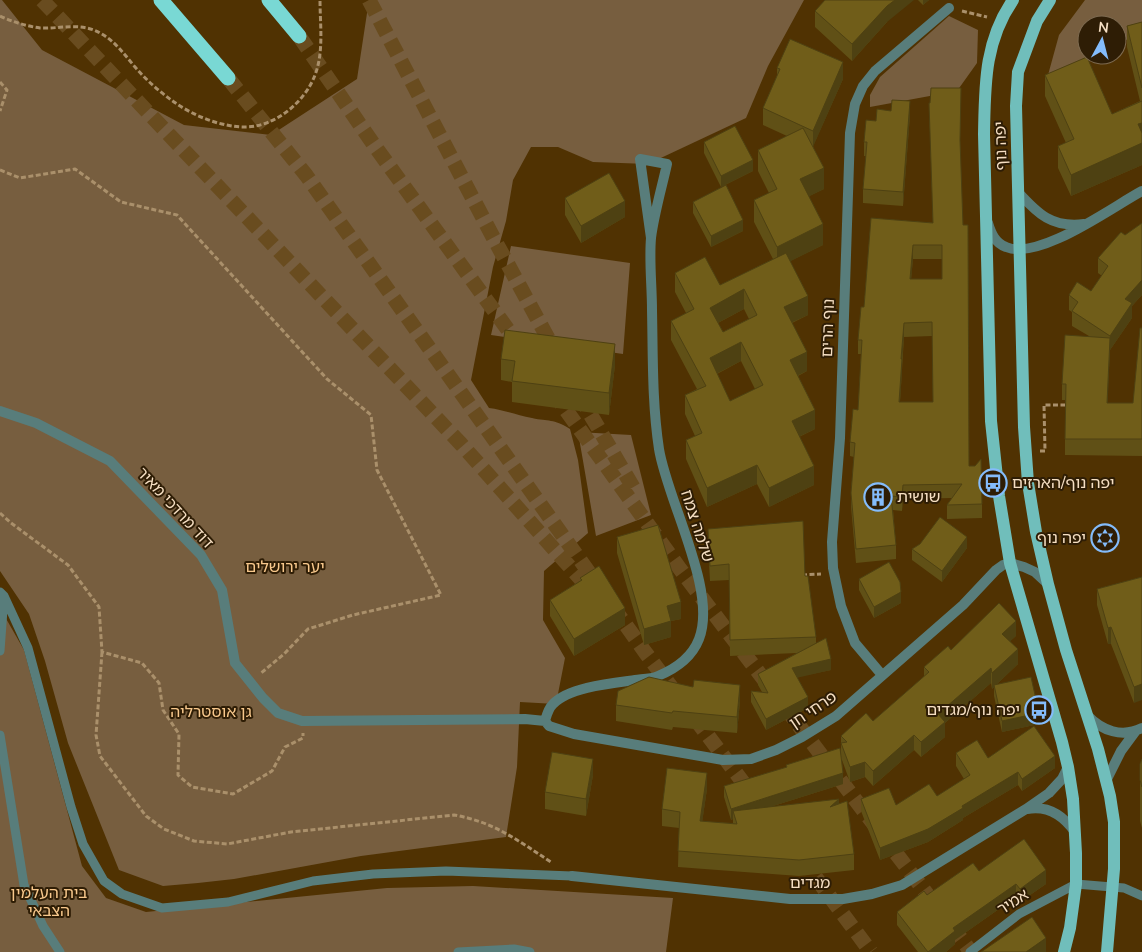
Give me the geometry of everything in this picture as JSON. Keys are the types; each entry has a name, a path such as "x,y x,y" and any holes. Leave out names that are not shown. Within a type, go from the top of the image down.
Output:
{"highway":[{"path":"162,0 228,78"},
{"path":"269,0 299,36"}],"main road":[{"name":"יפה נוף","path":"1013,0 993,37 985,87 984,134 988,222 991,420 1000,504 1010,563 1068,767 1075,832 1076,884 1070,928 1064,952"},
{"name":"יפה נוף","path":"1050,0 1037,21 1018,72 1016,106 1024,436 1028,482 1048,584 1066,650 1107,779 1114,822 1113,887 1107,952"}],"street":[{"name":"נוף הרים","path":"882,675 855,643 841,606 834,573 832,542 840,438 850,133 855,104 863,86 875,71 949,8"},
{"name":"שלמה צמח","path":"545,721 551,706 566,695 614,683 657,676 690,656 699,639 702,622 702,604 698,580 693,555 670,490 660,451 654,406 651,238 640,159 667,164 651,238"},
{"path":"988,222 991,234 997,241 1004,247 1020,250 1049,243 1071,233 1142,191"},
{"path":"1018,192 1030,205 1053,222 1066,225 1087,223"},
{"name":"דוד מרדכי מאיר","path":"0,411 36,423 110,460 201,556 222,590 235,664 278,713 302,721 525,719 545,721"},
{"path":"1010,563 1035,572 1048,584"},
{"name":"פרחי חן","path":"545,721 550,726 574,734 723,760 751,759 776,750 802,737 836,716 963,605 996,570 1010,563"},
{"path":"1087,715 1096,724 1108,731 1138,730"},
{"path":"1107,779 1121,751 1138,730"},
{"name":"מגדים","path":"572,876 790,899 842,899 872,894 902,885 1026,809 1052,790 1068,767"},
{"path":"1026,809 1035,808 1052,811 1068,823 1075,832"}],"lane":[{"path":"0,651 2,594"},
{"path":"2,594 28,648 71,807 83,844 104,881 122,894 162,908 228,902 313,881 373,874 446,870 572,876"},
{"path":"0,735 24,885 43,926 60,952"},
{"path":"1076,884 1124,888 1142,896"},
{"name":"אמיר","path":"970,952 1019,914 1076,884"},
{"path":"458,952 514,949 530,952"}],"path":[{"path":"0,16 15,23 28,26 42,28 77,27 97,31 117,46 150,83 176,104 214,122 246,127 262,124 278,117 293,107 305,94 318,65 320,0"},
{"path":"949,8 1001,20"},
{"path":"0,82 8,90 0,111"},
{"path":"0,170 20,178 75,169 122,202 177,215 328,379 371,415 377,470 441,595 353,615 308,629 284,654 257,676 235,664"},
{"path":"1038,451 1045,451 1044,405 1073,405"},
{"path":"0,513 10,523 68,565 98,607 102,652 96,735 100,756 146,816 164,829 194,841 227,844 291,832 454,815 475,819 505,832 572,876"},
{"path":"795,576 834,573"},
{"path":"102,652 142,663 159,683 163,710 179,734 178,775 192,787 233,794 272,771 285,747 303,738 302,721"}],"green space":[{"name":"יער ירושלים","path":"0,0 2,0 42,50 184,125 271,135 357,79 369,0 804,0 768,66 746,118 648,164 593,162 558,147 531,147 513,180 506,221 493,267 471,380 489,408 555,422 570,429 578,460 588,533 544,571 543,620 565,658 556,704 520,702 517,767 506,837 361,856 234,879 163,886 119,870 68,743 45,661 29,614 0,571"},
{"path":"1085,0 1142,0 1142,31 1127,39 1127,15 1077,15 1077,65 1081,65 1062,76 1048,75 1059,35"},
{"path":"949,16 978,30 977,63 957,91 870,107 870,95 880,77"},
{"path":"511,246 630,263 623,354 491,335"},
{"path":"578,432 631,435 651,515 596,536"},
{"name":"בית העלמין הצבאי","path":"0,608 24,650 82,866 106,898 146,912 387,888 473,886 673,898 666,952 0,952"}],"building":[{"path":"825,0 895,0 887,6 852,44 815,11"},
{"path":"1142,22 1142,88 1127,26"},
{"path":"790,39 843,62 813,131 763,108 780,69 777,68"},
{"path":"1077,61 1077,65 1091,65 1112,114 1142,101 1142,123 1138,124 1142,133 1142,143 1071,175 1058,146 1074,139 1045,75"},
{"path":"931,88 961,88 960,140 963,225 968,225 969,466 975,466 981,459 982,504 947,505 962,484 903,485 902,497 891,496 896,545 856,549 851,493 855,443 850,442 853,409 858,410 862,340 858,340 861,307 864,307 871,218 933,223","holes":["913,245 942,245 942,279 910,279","932,322 933,402 899,402 904,323"]},
{"path":"892,100 910,101 903,192 863,189 867,142 864,142 866,120 876,121 877,109 891,111"},
{"path":"735,126 753,160 721,176 704,142"},
{"path":"803,128 824,168 800,179 823,224 777,247 754,200 777,189 758,150"},
{"path":"609,173 625,201 581,226 565,198"},
{"path":"726,185 743,220 711,236 693,202"},
{"path":"1142,223 1142,280 1125,299 1132,303 1110,336 1072,311 1078,302 1069,295 1077,282 1091,291 1108,266 1098,258 1121,232 1125,235"},
{"path":"786,253 808,296 784,307 807,352 790,360 815,410 792,421 814,466 769,488 757,465 707,488 686,440 702,433 685,395 706,386 671,321 694,309 675,273 705,257 720,285","holes":["744,289 757,315 723,332 710,308","741,342 763,385 730,401 710,358"]},
{"path":"1140,328 1142,328 1142,439 1065,439 1066,384 1062,384 1065,335 1110,338 1107,403 1133,403"},
{"path":"505,330 615,344 609,393 512,381 515,361 501,359"},
{"path":"940,517 967,537 942,571 912,549 920,544"},
{"path":"803,521 805,576 808,576 816,637 730,640 729,564 710,566 708,529"},
{"path":"658,525 681,602 667,606 671,621 644,629 617,537"},
{"path":"889,562 900,582 901,592 874,607 859,579"},
{"path":"599,566 625,608 574,639 550,600 582,580 580,578"},
{"path":"1142,577 1142,684 1134,687 1111,627 1108,628 1097,589"},
{"path":"999,603 1016,621 1002,634 1018,649 992,673 991,668 938,714 945,722 921,742 914,735 873,771 865,762 850,767 841,743 847,742 841,736 866,713 873,721 929,672 924,667 948,646 951,650"},
{"path":"826,638 831,659 792,668 808,697 766,719 751,691 768,693 758,674"},
{"path":"649,677 693,687 694,680 740,685 737,717 673,711 672,713 616,705 618,691"},
{"path":"1031,677 1039,713 1002,721 994,685"},
{"path":"1034,726 1055,756 1022,779 1018,772 928,829 880,848 861,799 889,788 896,805 929,784 937,796 970,775 956,753 977,740 988,758"},
{"path":"840,748 843,773 731,809 724,786 787,767 786,765"},
{"path":"552,752 593,759 586,799 545,792"},
{"path":"1142,759 1142,787 1140,764"},
{"path":"667,768 707,773 700,821 737,824 733,811 839,799 830,807 847,801 854,854 799,860 678,851 680,812 662,809"},
{"path":"1024,839 1046,870 1020,889 1016,884 953,928 955,931 928,952 897,912 924,891 927,895 973,863 979,871"},
{"path":"1032,917 1046,938 1026,952 981,952"}],"tunnel":[{"path":"42,0 461,444 593,593"},
{"path":"369,0 556,353"},
{"path":"299,36 374,145 519,345"},
{"path":"228,78 306,175 600,588"},
{"path":"553,392 680,569 971,952"},
{"path":"579,395 637,494"},
{"path":"613,607 754,797"},
{"path":"802,859 871,952"}],"place":[{"name":"יפה נוף/הארזים","path":"993,483"},
{"name":"שושית","path":"878,497"},
{"name":"יפה נוף","path":"1105,538"},
{"name":"יפה נוף/מגדים","path":"1039,710"}],"park label":[{"name":"גן אוסטרליה","path":"211,712"}]}
